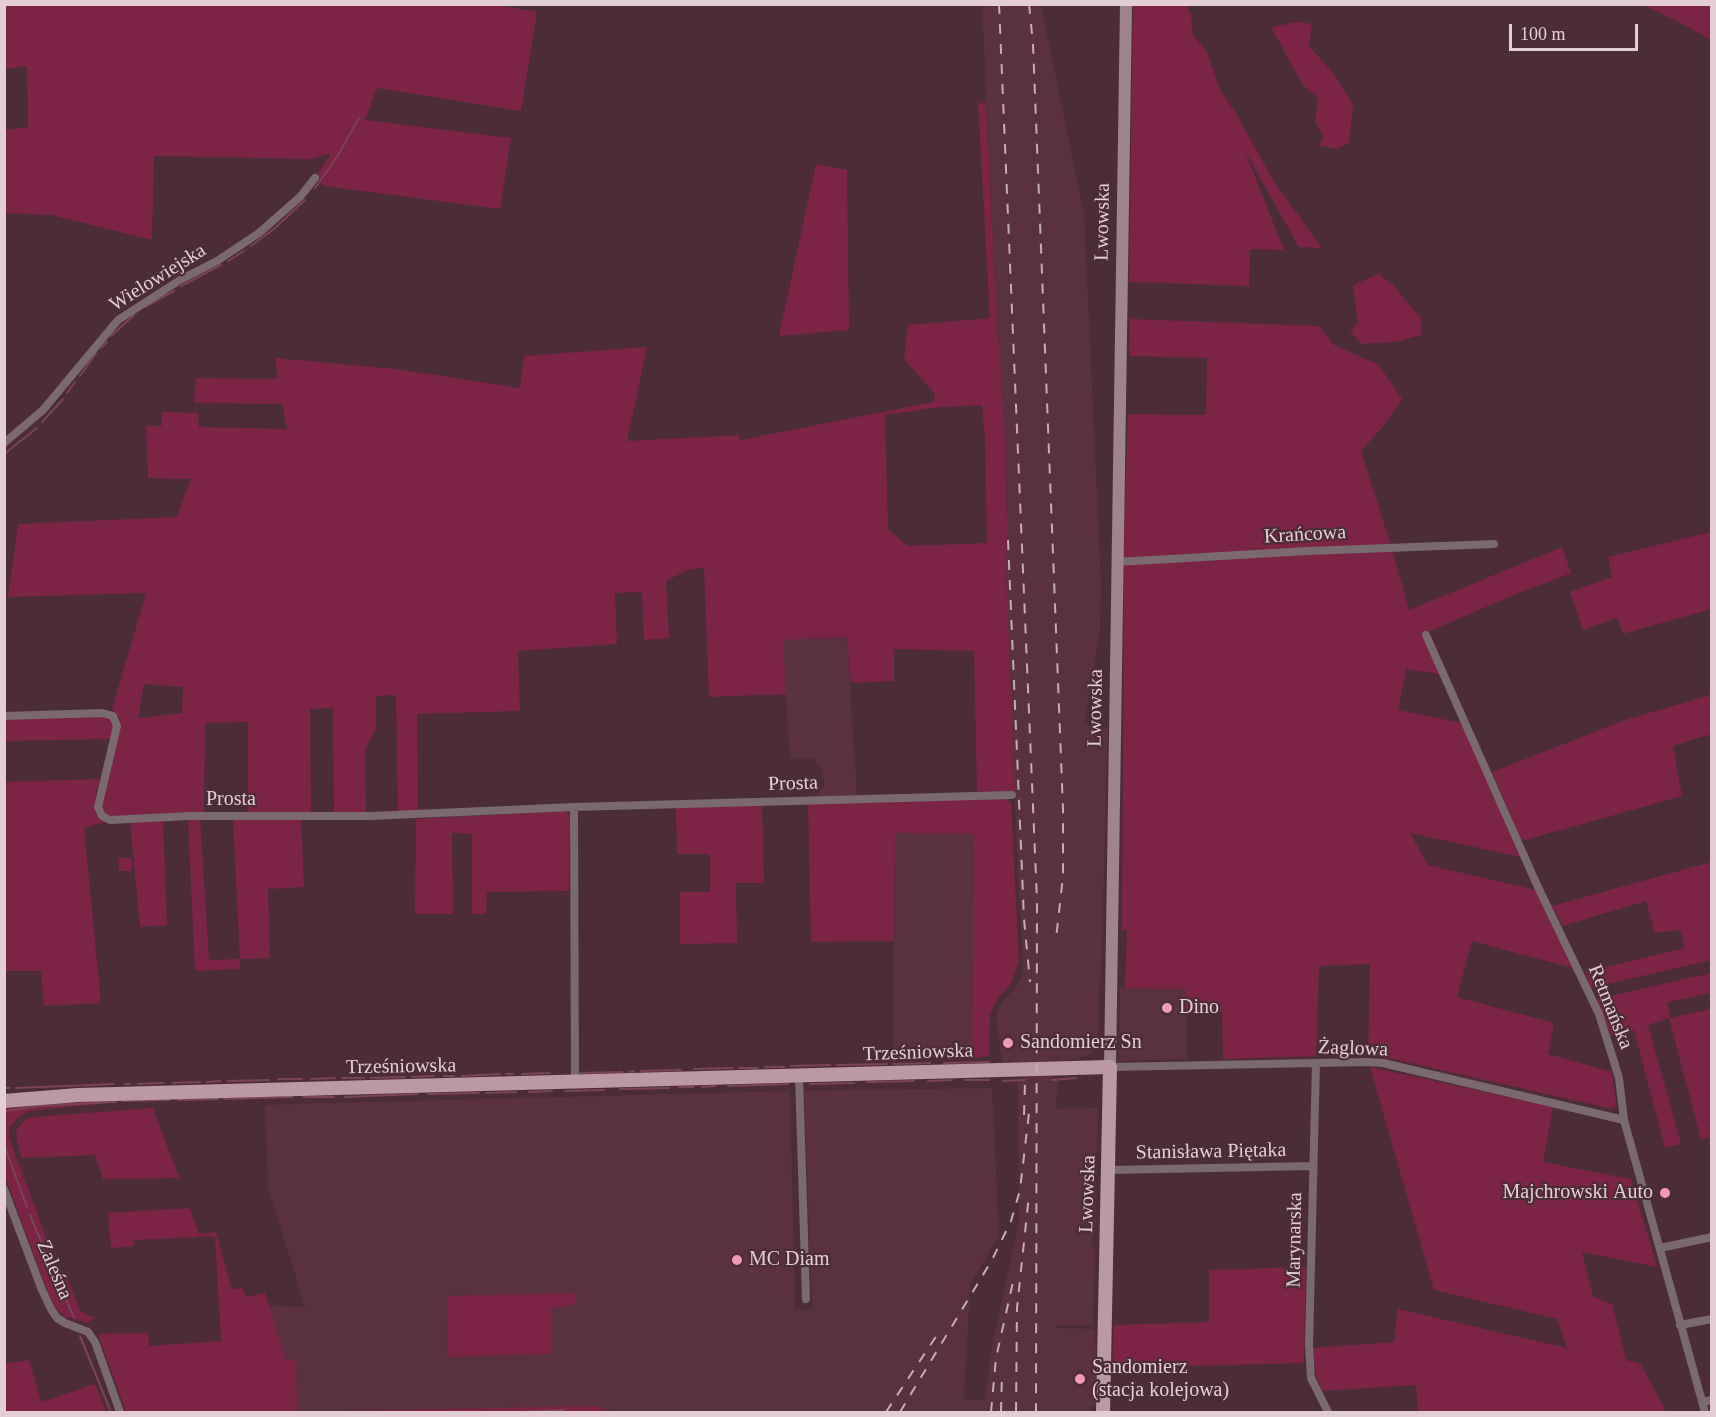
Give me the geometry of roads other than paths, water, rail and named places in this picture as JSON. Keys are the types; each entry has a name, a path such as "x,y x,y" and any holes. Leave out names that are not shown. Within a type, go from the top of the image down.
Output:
{"main road":[{"name":"Lwowska","path":"1103,1413 1109,1170 1126,4"},
{"name":"Trześniowska","path":"4,1101 90,1094 1110,1067"}],"street":[{"name":"Wielowiejska","path":"4,443 43,410 118,320 259,233 300,197 315,178"},
{"name":"Krańcowa","path":"1117,562 1308,551 1494,544"},
{"name":"Retmańska","path":"1426,635 1537,885 1599,1014 1619,1078 1624,1119 1705,1413"},
{"name":"Prosta","path":"4,716 102,713 113,716 117,726 98,807 102,816 110,820 190,816 370,816 574,807 1012,795"},
{"path":"574,807 575,1082"},
{"name":"Marynarska","path":"1316,1063 1309,1356 1311,1378 1328,1413"},
{"name":"Żaglowa","path":"1110,1067 1383,1063 1624,1119"},
{"path":"799,1076 806,1299"},
{"name":"Stanisława Piętaka","path":"1109,1170 1313,1166"},
{"name":"Zaleśna","path":"4,1189 51,1309 57,1318 65,1323 88,1332 95,1342 120,1413"},
{"path":"1660,1248 1712,1237"},
{"path":"1680,1325 1712,1319"},
{"path":"1702,1402 1712,1400"}],"waterway":[{"path":"315,188 337,157 359,118"},
{"path":"251,246 275,228 305,200"},
{"path":"228,261 244,251"},
{"path":"181,286 221,265"},
{"path":"145,307 174,291"},
{"path":"111,336 134,315"},
{"path":"101,348 107,342"},
{"path":"80,376 96,353"},
{"path":"67,393 75,382"},
{"path":"42,422 63,399"},
{"path":"4,454 37,428"},
{"path":"944,1063 989,1062"},
{"path":"894,1064 930,1063"},
{"path":"837,1065 887,1064"},
{"path":"791,1066 830,1065"},
{"path":"765,1067 784,1067"},
{"path":"694,1069 732,1068"},
{"path":"739,1068 758,1068"},
{"path":"641,1071 681,1070"},
{"path":"629,1072 634,1071"},
{"path":"580,1073 622,1072"},
{"path":"522,1074 550,1073"},
{"path":"462,1076 500,1074"},
{"path":"506,1074 513,1074"},
{"path":"412,1077 434,1076"},
{"path":"444,1076 454,1076"},
{"path":"371,1078 405,1077"},
{"path":"311,1079 335,1078"},
{"path":"342,1078 364,1078"},
{"path":"1052,1080 1076,1078"},
{"path":"278,1079 302,1079"},
{"path":"228,1081 269,1080"},
{"path":"928,1081 952,1080"},
{"path":"965,1080 989,1080"},
{"path":"1003,1081 1025,1080"},
{"path":"207,1082 220,1081"},
{"path":"867,1082 914,1081"},
{"path":"173,1083 200,1082"},
{"path":"138,1084 163,1083"},
{"path":"810,1084 854,1083"},
{"path":"16,1088 114,1084"},
{"path":"125,1084 130,1084"},
{"path":"728,1086 788,1084"},
{"path":"702,1087 715,1086"},
{"path":"679,1087 694,1087"},
{"path":"4,1088 10,1088"},
{"path":"620,1089 669,1088"},
{"path":"565,1091 604,1090"},
{"path":"529,1092 552,1091"},
{"path":"486,1093 516,1092"},
{"path":"428,1094 479,1093"},
{"path":"345,1097 418,1094"},
{"path":"224,1099 292,1097"},
{"path":"303,1097 334,1097"},
{"path":"178,1100 218,1099"},
{"path":"123,1101 169,1100"},
{"path":"6,1111 39,1106 116,1102"},
{"path":"4,1145 27,1207"},
{"path":"30,1215 74,1318"},
{"path":"80,1336 111,1412"},
{"path":"518,1412 564,1410"}],"railway":[{"path":"999,4 1037,901 1036,1412"},
{"path":"1029,4 1033,44 1063,809 1063,876 1056,939"},
{"path":"1008,540 1024,919 1030,982"},
{"path":"1024,1115 1025,1083"},
{"path":"900,1412 992,1260 1011,1221 1020,1190 1030,1104"},
{"path":"1016,1412 1017,1308 1029,1195"},
{"path":"991,1412 996,1358 1013,1282"},
{"path":"886,1412 939,1332"},
{"path":"1001,1412 1002,1372"}],"place":[{"name":"Dino","path":"1167,1008"},
{"name":"Sandomierz Sn","path":"1008,1043"},
{"name":"Majchrowski Auto","path":"1665,1193"},
{"name":"MC Diam","path":"737,1260"},
{"name":"Sandomierz (stacja kolejowa)","path":"1080,1379"}]}
